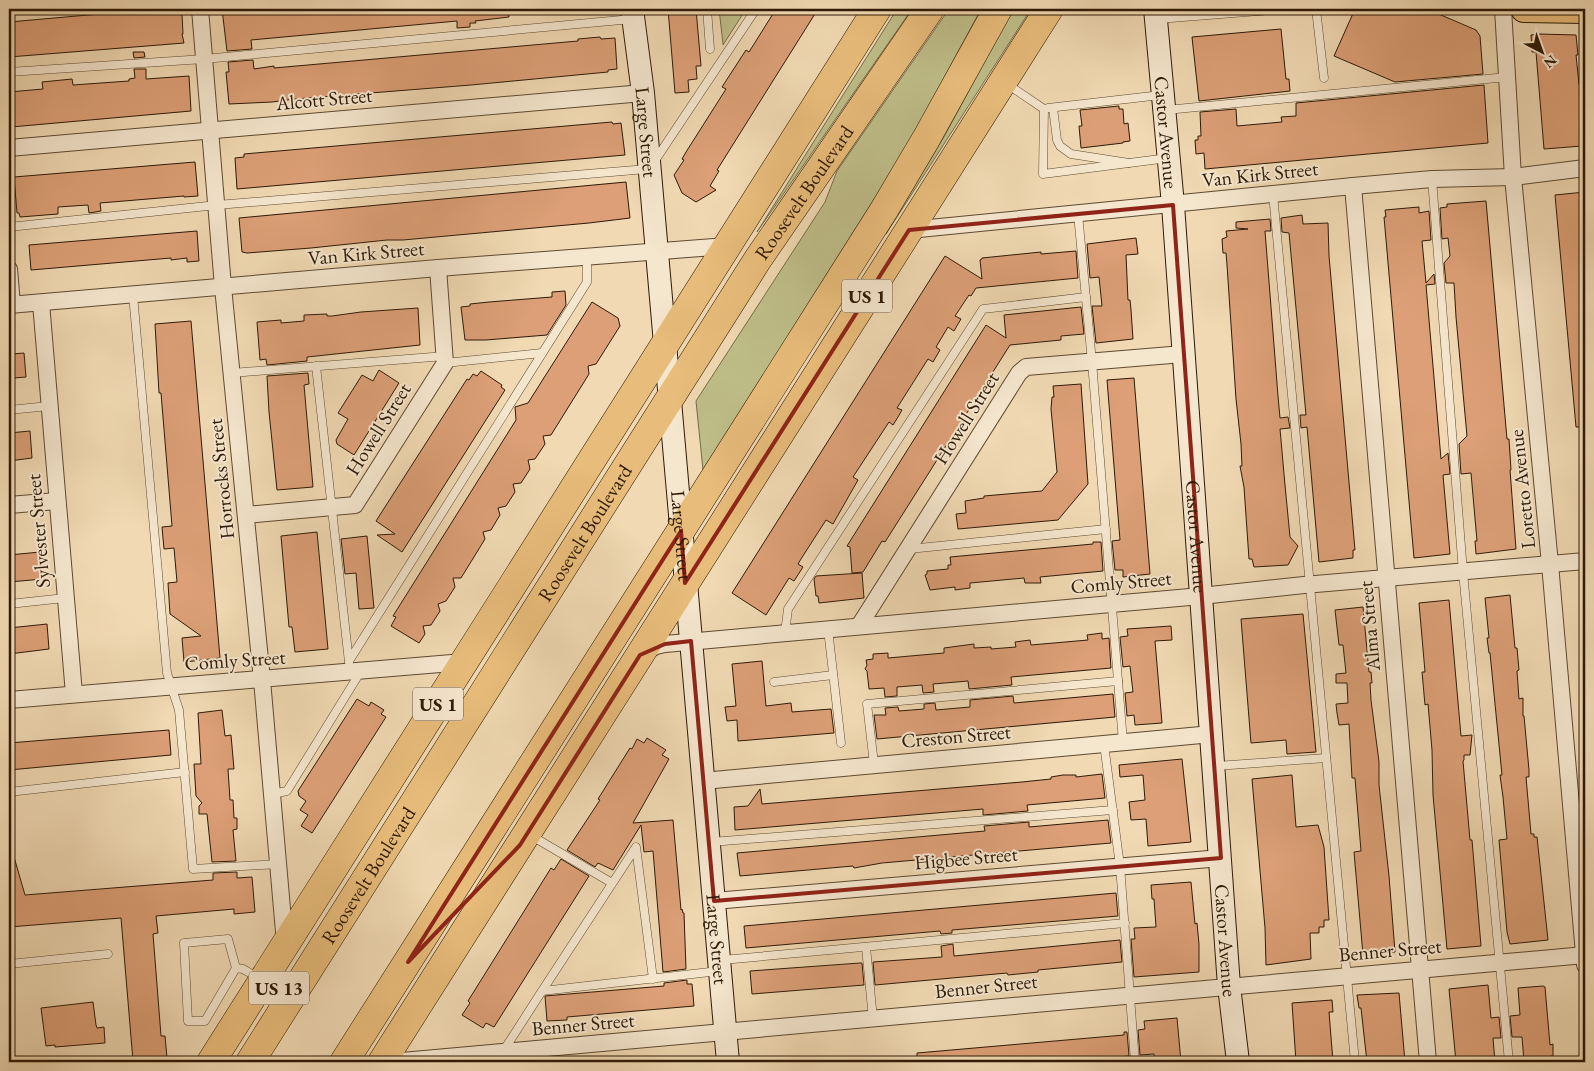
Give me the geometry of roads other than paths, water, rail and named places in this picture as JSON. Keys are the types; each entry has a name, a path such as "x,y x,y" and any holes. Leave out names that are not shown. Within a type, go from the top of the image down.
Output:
{"highway":[{"name":"Roosevelt Boulevard","path":"211,1062 878,9"},
{"name":"Roosevelt Boulevard","path":"250,1062 789,212 930,9"},
{"name":"US 1","path":"344,1062 884,210 926,139 998,9"},
{"name":"US 1","path":"382,1062 1049,9"},
{"path":"408,962 524,839"},
{"name":"US 13","path":"215,1062 343,914"}],"main road":[{"path":"1524,9 1585,10"}],"street":[{"name":"Horrocks Street","path":"200,9 224,288 286,944"},
{"name":"Loretto Avenue","path":"1503,9 1513,177 1585,958"},
{"name":"Large Street","path":"633,14 650,169 728,1062"},
{"name":"Castor Avenue","path":"1156,14 1173,205 1229,986 1238,1062"},
{"name":"Alcott Street","path":"9,148 643,93"},
{"name":"Van Kirk Street","path":"909,230 1352,186 1432,180 1513,177 1585,168"},
{"name":"Alma Street","path":"1352,186 1428,1062"},
{"name":"Van Kirk Street","path":"10,305 438,268 727,246"},
{"path":"438,268 445,360"},
{"path":"9,269 10,305"},
{"name":"Sylvester Street","path":"41,303 56,501 74,694"},
{"name":"Howell Street","path":"859,626 1019,373 1026,367 1183,354"},
{"name":"Howell Street","path":"246,516 355,506 445,360"},
{"path":"9,505 56,501"},
{"name":"Comly Street","path":"640,655 656,646 691,641 1201,596 1310,584 1585,561"},
{"name":"Comly Street","path":"9,700 262,680 353,668 464,662"},
{"name":"Creston Street","path":"703,781 1212,734"},
{"name":"Higbee Street","path":"714,901 1220,858"},
{"name":"Benner Street","path":"391,1062 1130,994 1499,962 1585,958"}],"lane":[{"path":"707,9 710,49"},
{"path":"9,227 217,205 650,169 756,9"},
{"path":"1156,14 1284,9"},
{"path":"1316,9 1324,78"},
{"path":"9,72 204,59 633,14"},
{"path":"1003,81 1044,109 1164,102 1507,76"},
{"path":"1053,108 1057,140 1065,151 1071,154 1129,163"},
{"path":"1044,109 1044,174 1169,158"},
{"path":"1432,180 1463,572 1509,1062"},
{"path":"1273,194 1355,1062"},
{"path":"1078,214 1123,742"},
{"path":"272,794 287,791 353,668 542,353 587,282 587,257"},
{"path":"133,295 167,673 179,710 193,869 278,864"},
{"path":"785,633 788,609 983,308 1086,297"},
{"path":"232,373 316,366 542,353"},
{"path":"316,366 353,668"},
{"path":"9,410 49,406"},
{"path":"908,549 1106,529"},
{"path":"9,604 65,598"},
{"path":"828,629 841,743"},
{"path":"774,682 833,675"},
{"path":"874,764 867,704 1118,682"},
{"path":"1104,744 1120,866 1135,1062"},
{"path":"1214,766 1326,758"},
{"path":"9,792 185,772"},
{"path":"709,842 1113,810"},
{"path":"524,839 612,884"},
{"path":"502,1052 636,847 653,979"},
{"path":"542,991 653,979 720,966 866,946 1125,923"},
{"path":"228,939 236,968 205,1020 188,1021 184,943 228,939"},
{"path":"866,946 874,1018"},
{"path":"9,964 108,954"},
{"path":"236,968 243,969 262,981"}]}
